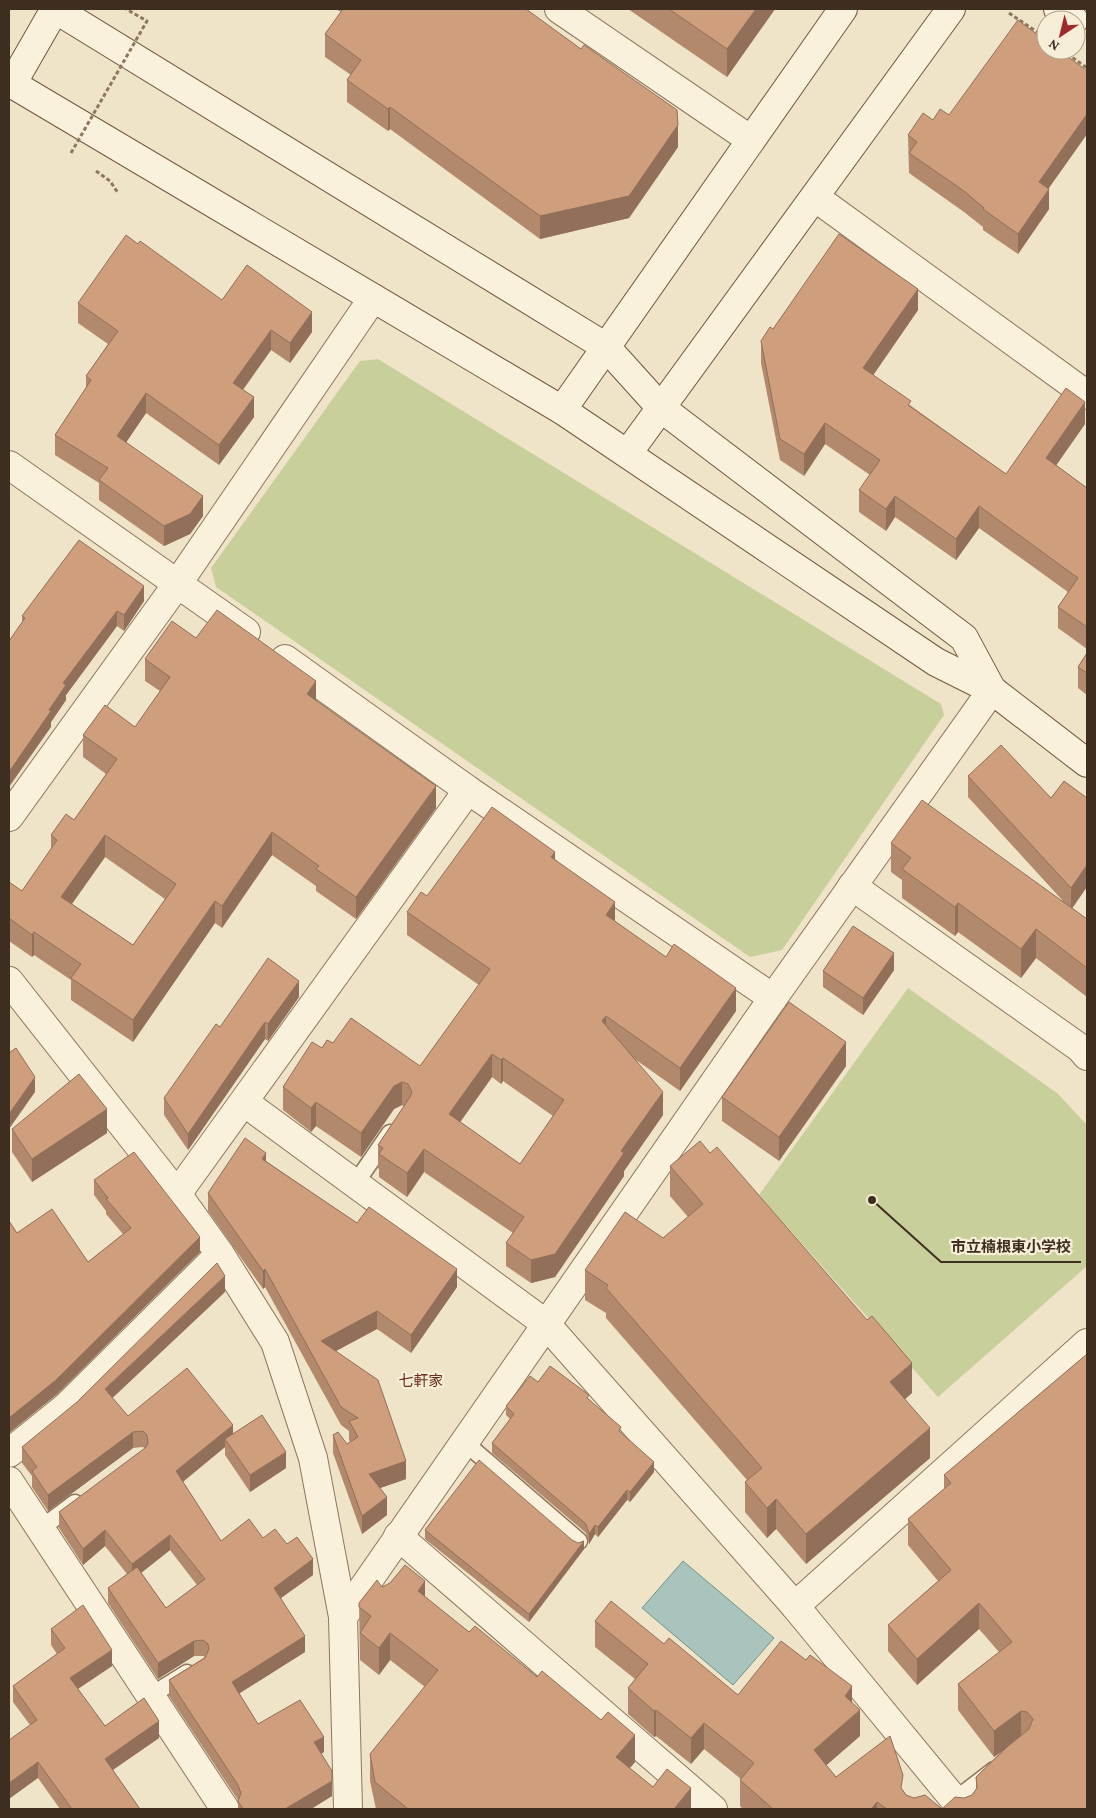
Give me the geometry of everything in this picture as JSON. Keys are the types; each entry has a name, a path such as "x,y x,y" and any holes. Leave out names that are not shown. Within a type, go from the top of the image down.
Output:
{"street":[{"path":"992,690 964,638 661,408 606,347 55,9 10,85 562,410 936,662 992,690 1087,763"},
{"path":"559,9 751,140"},
{"path":"562,410 844,9"},
{"path":"628,453 816,198 951,9"},
{"path":"816,198 1087,395"},
{"path":"9,817 178,583 372,298"},
{"path":"9,465 468,790 773,998"},
{"path":"343,1617 545,1323 992,690"},
{"path":"177,1194 468,790"},
{"path":"852,886 1080,1048 1087,1056"},
{"path":"9,981 177,1194 220,1254 275,1342 313,1458 343,1617 348,1809"},
{"path":"244,1102 545,1323 795,1606 952,1797 922,1802"},
{"path":"9,1453 66,1407 220,1254"},
{"path":"795,1606 1087,1343"},
{"path":"9,1481 225,1809"},
{"path":"398,1536 713,1809"}],"lane":[{"path":"356,1184 397,1122"},
{"path":"463,1442 579,1541"},
{"path":"40,1529 86,1495"},
{"path":"150,1696 199,1665"},
{"path":"952,1797 1008,1759"}],"path":[{"path":"71,153 146,21 126,9"},
{"path":"1009,13 1036,31"},
{"path":"1076,60 1087,68"},
{"path":"110,180 118,193"}],"green space":[{"path":"378,359 941,704 944,715 782,950 750,957 216,587 211,568 360,361"},
{"path":"908,988 1057,1093 1087,1125 1087,1266 938,1397 759,1195"}],"water":[{"path":"683,1561 774,1638 733,1685 642,1608"}],"building":[{"path":"343,9 526,9 581,49 584,45 677,110 678,125 629,196 540,216 390,107 388,109 347,80 361,60 325,34"},
{"path":"669,9 756,9 727,49"},
{"path":"1018,20 1036,34 1036,60 1072,60 1087,71 1087,114 1039,182 1049,189 1018,234 983,209 964,191 909,153 917,142 908,135 923,113 933,120 940,109 949,115"},
{"path":"839,234 918,289 863,368 911,401 908,405 1006,474 1066,388 1085,402 1046,458 1087,488 1087,627 1058,607 1078,578 979,506 956,539 895,496 886,509 859,490 880,460 825,423 804,454 780,439 761,341 770,327 773,329"},
{"path":"126,235 138,244 140,241 222,300 247,265 312,312 290,343 271,330 233,383 254,397 219,445 146,393 117,436 203,496 190,514 164,526 99,480 108,468 55,435 91,380 86,376 118,331 78,303"},
{"path":"79,540 144,586 124,615 117,611 63,683 66,685 49,710 51,711 9,772 9,641 25,618 22,616"},
{"path":"217,610 316,681 307,694 436,786 356,897 316,869 319,866 272,832 222,906 215,901 133,1020 71,978 81,964 34,932 32,935 9,918 9,882 22,891 57,840 51,835 66,814 74,820 117,759 83,735 105,705 135,727 170,677 145,659 172,621 196,638","holes":["105,835 176,884 133,945 61,897"]},
{"path":"1087,653 1087,673 1078,667"},
{"path":"1001,745 1051,798 1064,781 1087,798 1087,865 1071,888 968,776"},
{"path":"922,800 1087,919 1087,968 1036,929 1021,949 958,903 955,907 902,869 911,858 891,843"},
{"path":"492,807 555,852 551,857 615,902 606,915 666,957 674,944 736,988 680,1068 606,1016 602,1021 663,1092 621,1151 624,1153 555,1254 531,1260 506,1243 524,1217 424,1149 407,1173 379,1154 383,1148 378,1145 410,1097 412,1092 408,1084 402,1082 394,1086 361,1133 316,1102 311,1108 283,1087 312,1042 322,1048 327,1040 333,1043 351,1018 420,1066 490,969 407,912 421,892 427,896","holes":["492,1054 501,1060 503,1058 564,1100 520,1164 449,1114"]},
{"path":"853,926 894,953 863,998 823,971"},
{"path":"268,958 299,981 268,1024 265,1022 188,1134 164,1098 216,1024 220,1027"},
{"path":"789,1002 846,1042 779,1137 722,1097"},
{"path":"16,1048 35,1077 9,1114 9,1053"},
{"path":"79,1074 107,1109 32,1159 12,1129"},
{"path":"245,1138 266,1153 262,1159 357,1223 369,1207 457,1269 411,1335 377,1311 321,1341 378,1380 406,1461 369,1474 387,1497 362,1516 333,1435 338,1432 347,1444 358,1437 349,1421 358,1418 341,1407 265,1269 263,1271 208,1193"},
{"path":"700,1141 710,1153 717,1147 867,1320 872,1316 912,1363 890,1382 930,1428 806,1534 776,1499 767,1508 745,1482 762,1468 606,1288 608,1285 585,1270 625,1212 663,1238 703,1204 670,1166"},
{"path":"134,1152 200,1237 56,1380 9,1418 9,1221 17,1233 52,1209 88,1262 131,1228 106,1199 108,1198 94,1180"},
{"path":"217,1263 225,1276 105,1389 128,1416 187,1368 233,1425 176,1471 221,1541 249,1519 263,1538 275,1529 287,1544 297,1537 313,1559 274,1588 305,1636 232,1682 258,1724 300,1700 324,1737 314,1742 332,1771 332,1781 285,1809 243,1809 238,1801 241,1793 238,1785 169,1680 205,1658 209,1649 208,1644 203,1640 194,1641 158,1663 108,1588 137,1567 166,1608 205,1579 170,1535 132,1564 105,1530 83,1549 59,1512 145,1448 148,1444 147,1435 143,1431 133,1432 48,1495 32,1471 37,1467 22,1447 77,1402"},
{"path":"1087,1354 1087,1809 942,1809 955,1797 964,1798 972,1795 977,1788 976,1777 1029,1729 1033,1719 1027,1712 1021,1711 994,1731 958,1684 1012,1642 979,1603 917,1659 888,1625 951,1570 908,1519 951,1483 944,1475"},
{"path":"550,1366 589,1395 587,1398 621,1427 619,1431 654,1462 630,1492 627,1490 598,1527 595,1525 589,1534 586,1524 492,1443 514,1414 506,1406 530,1376 538,1382"},
{"path":"262,1415 286,1452 250,1475 225,1439"},
{"path":"479,1460 572,1540 578,1543 584,1541 529,1614 425,1530"},
{"path":"405,1565 425,1581 418,1591 469,1632 475,1626 537,1677 542,1671 601,1720 608,1712 635,1735 616,1757 653,1787 667,1769 691,1788 674,1809 408,1809 375,1782 370,1754 438,1670 390,1633 379,1648 360,1633 371,1616 359,1607 359,1603 377,1580 382,1587 390,1583"},
{"path":"611,1601 664,1644 669,1638 738,1695 781,1641 806,1660 810,1655 852,1686 845,1696 860,1710 814,1750 836,1777 890,1736 903,1775 901,1788 906,1795 914,1798 925,1795 942,1809 887,1809 877,1802 871,1809 773,1809 740,1780 754,1763 704,1723 691,1738 656,1710 654,1711 628,1688 648,1664 595,1621"},
{"path":"83,1605 112,1650 70,1678 105,1726 144,1698 159,1721 105,1759 140,1809 72,1809 38,1762 9,1783 9,1740 37,1720 13,1686 65,1648 51,1629"}],"place":[{"name":"市立楠根東小学校","path":"872,1200"}],"district":[{"name":"七軒家","path":"421,1381"}]}
